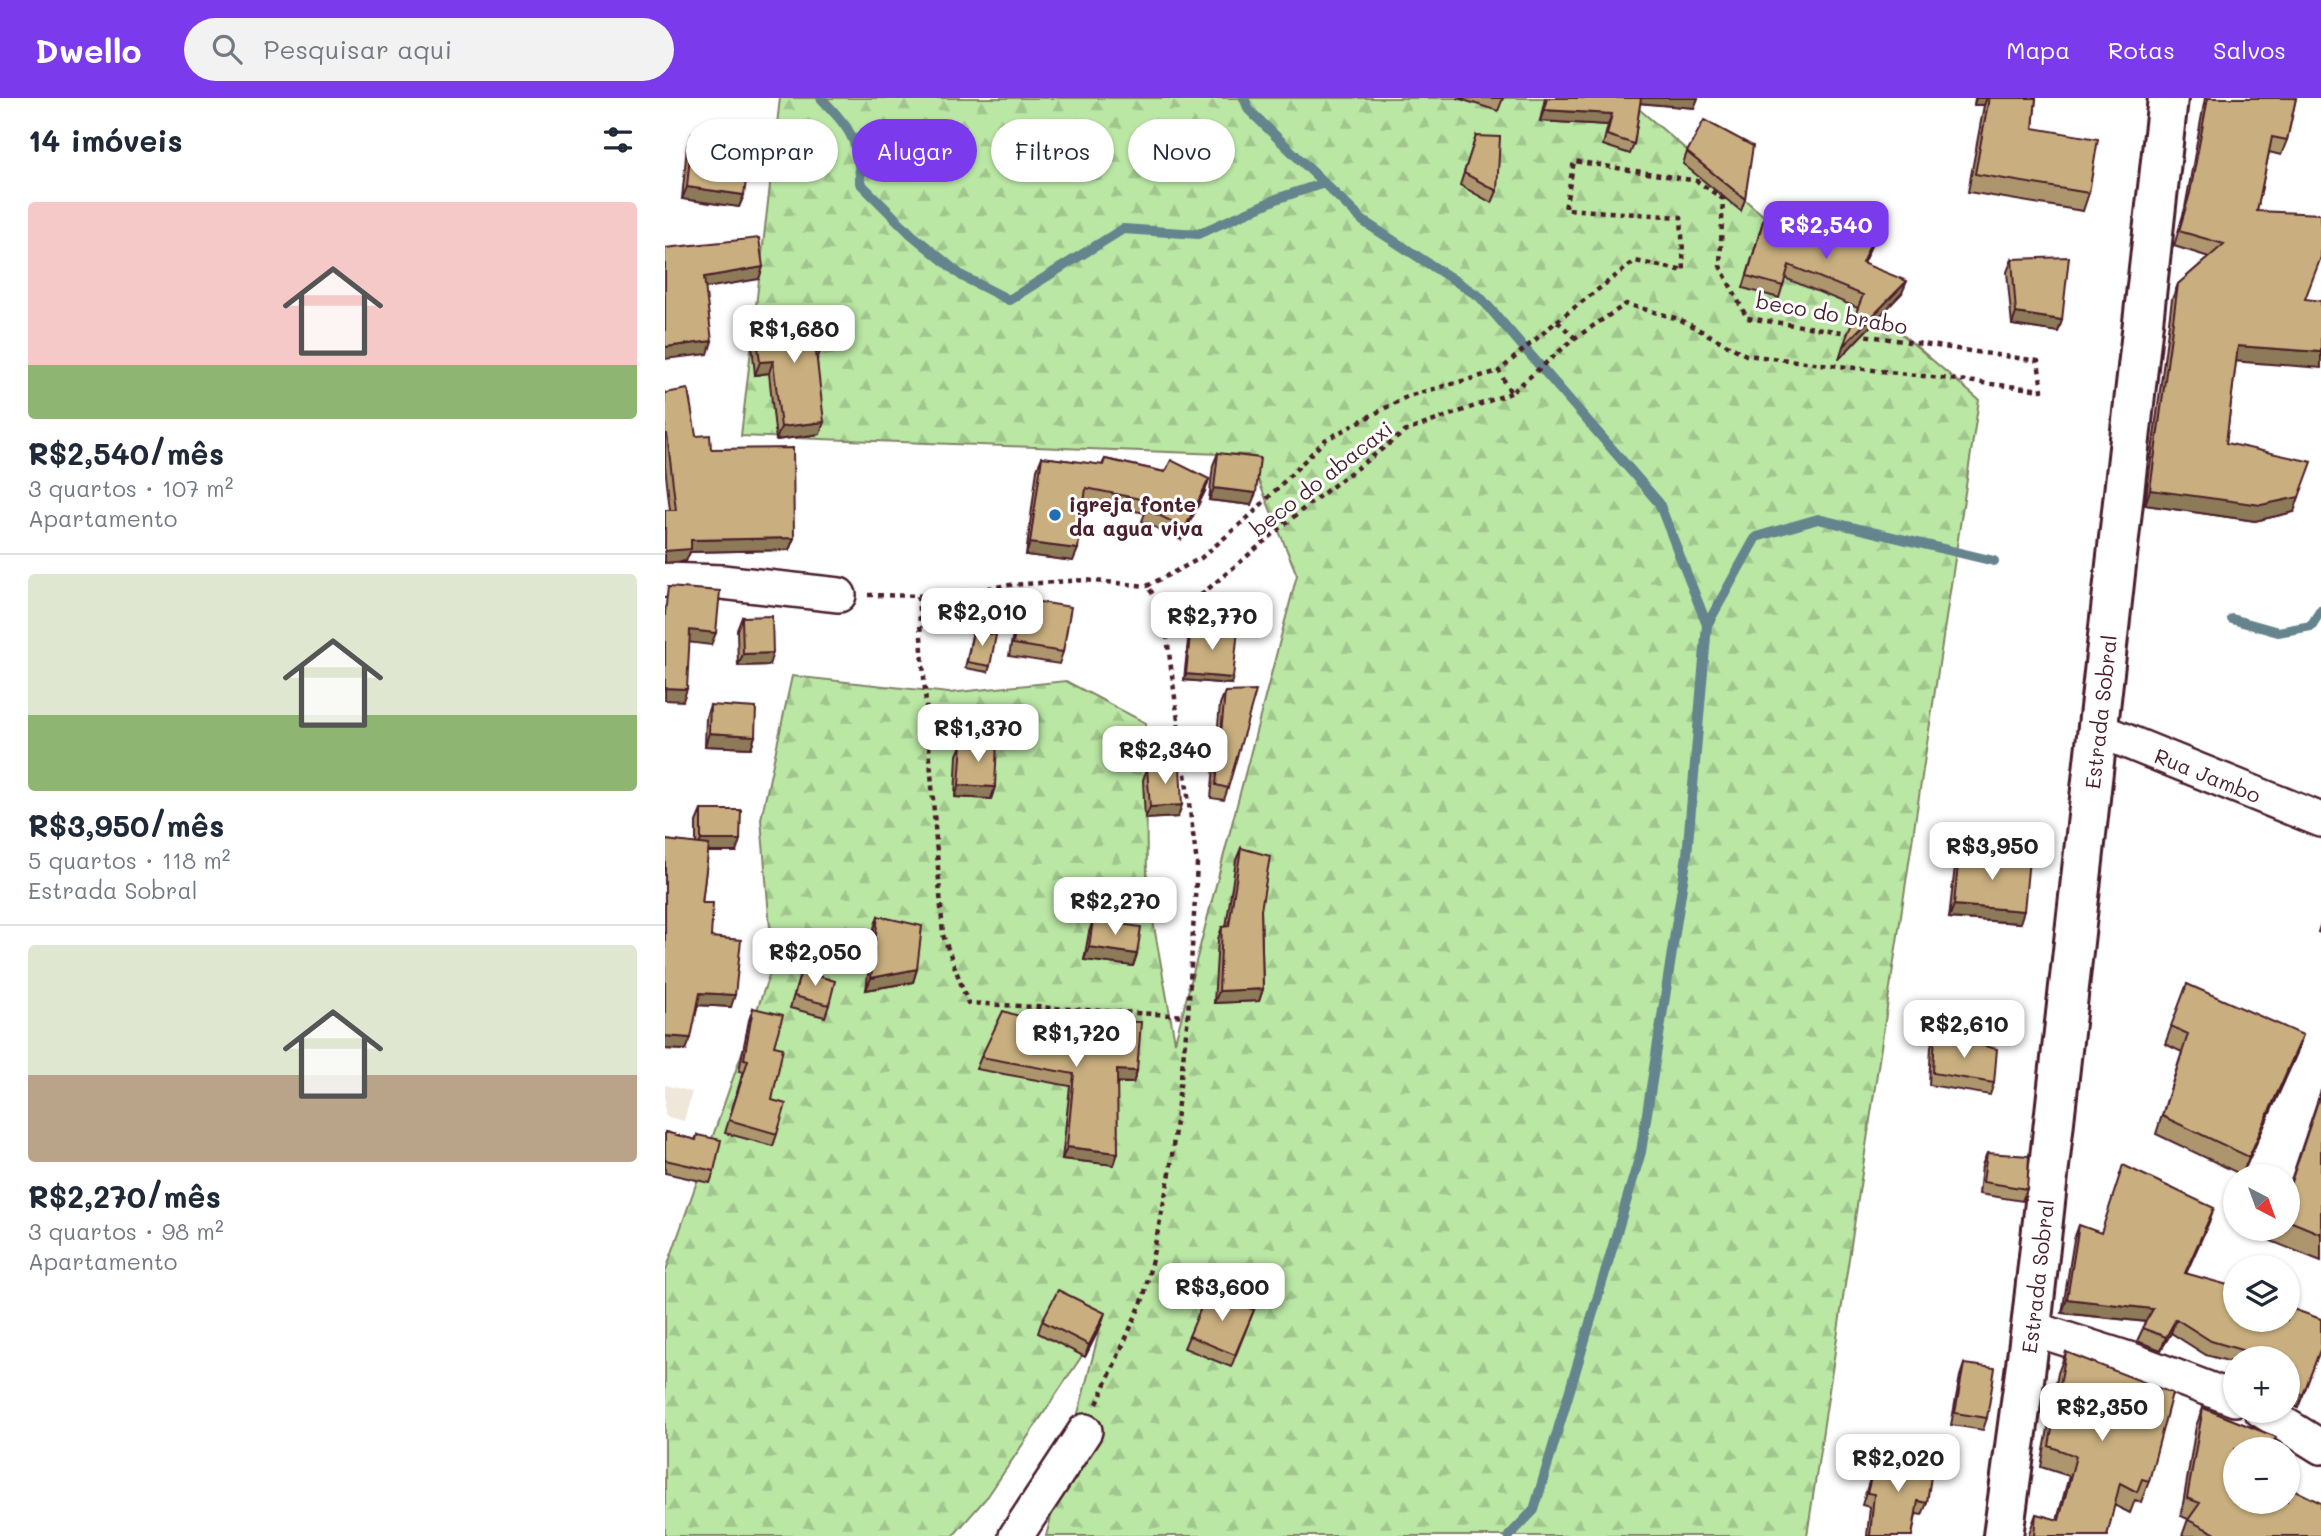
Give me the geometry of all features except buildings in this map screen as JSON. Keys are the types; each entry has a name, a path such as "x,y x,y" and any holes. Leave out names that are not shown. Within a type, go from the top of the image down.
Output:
{"street":[{"name":"Estrada Sobral","path":"2003,1536 2031,1328 2095,729 2168,98"},
{"path":"665,580 722,582 839,595"},
{"name":"Rua Jambo","path":"2095,729 2321,820"},
{"path":"2031,1328 2132,1360 2223,1394"},
{"path":"2282,1423 2321,1447"},
{"path":"1016,1536 1085,1431"}],"path":[{"name":"beco do brabo","path":"1557,321 1635,261 1684,271 1681,217 1565,209 1574,161 1697,181 1723,199 1720,266 1747,318 2038,361 2042,390 1746,355 1679,319 1626,304 1575,338"},
{"path":"1557,321 1575,338 1511,393 1499,371 1557,321"},
{"name":"beco do abacaxi","path":"1147,586 1201,558 1252,513 1301,461 1325,440 1408,396 1499,371"},
{"name":"beco do abacaxi","path":"1163,607 1196,599 1310,504 1406,431 1511,393"},
{"path":"839,595 918,596 1085,580 1147,586 1163,607 1197,864 1188,1016 1170,1173 1144,1297 1085,1431"},
{"path":"918,596 943,935 968,1003 1188,1016"}],"shaded area":[{"path":"665,1085 692,1092 684,1121 665,1116"}],"green space":[{"path":"780,98 1626,98 1979,400 1807,1536 1046,1536 1100,1329 988,1496 953,1536 665,1536 665,1273 773,964 761,819 792,676 949,693 1066,681 1146,723 1147,888 1175,1042 1297,575 1248,455 741,436 770,182 838,182 838,119 778,119"}],"waterway":[{"path":"821,98 851,136 858,156 860,183 911,234 962,276 1009,300 1123,229 1198,234 1279,198 1324,183"},
{"path":"1244,98 1249,110 1363,221 1480,297 1659,503 1707,625 1687,855 1641,1152 1534,1510 1509,1536"},
{"path":"1707,625 1756,537 1818,519 1994,561"},
{"path":"2232,619 2278,632 2311,626 2321,610"}],"place":[{"name":"igreja fonte da agua viva","path":"1055,515"}]}
